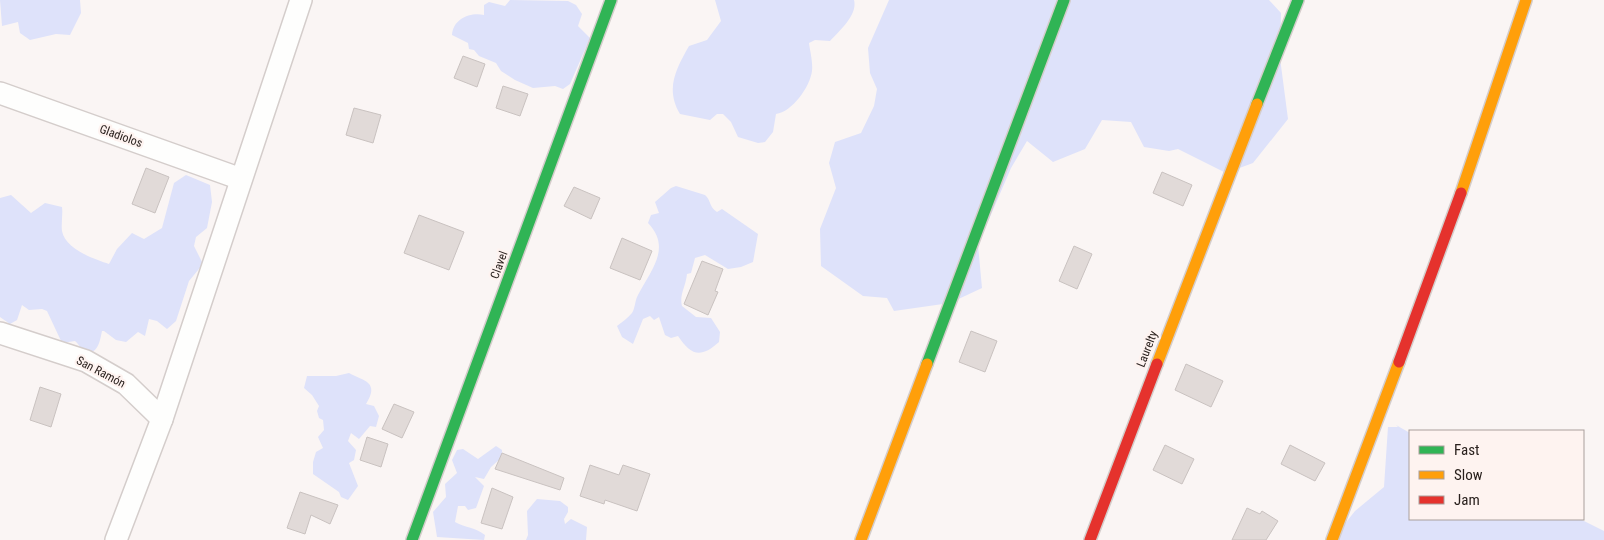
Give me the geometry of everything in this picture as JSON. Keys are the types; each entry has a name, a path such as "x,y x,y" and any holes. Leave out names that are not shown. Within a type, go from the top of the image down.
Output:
{"street":[{"name":"Clavel","path":"412,540 611,0"},
{"path":"862,540 1064,0"},
{"name":"Laurelty","path":"1090,540 1231,168 1298,0"},
{"path":"1332,540 1445,241 1526,0"},
{"path":"116,540 162,419 299,2"},
{"name":"Gladiolos","path":"0,93 241,179"},
{"name":"San Ramón","path":"0,333 86,361 126,384 162,419"}],"shaded area":[{"path":"0,0 80,0 81,13 70,35 56,34 30,40 20,33 18,22 2,26"},
{"path":"510,0 568,1 576,5 582,14 578,26 590,38 570,84 563,89 555,86 533,88 515,80 501,71 496,63 479,56 474,50 469,49 468,43 452,35 455,25 463,18 479,14 484,15 484,5 489,2 505,6"},
{"path":"715,0 854,0 851,17 830,41 815,40 809,43 812,71 808,84 794,104 776,114 773,132 765,142 758,143 738,137 731,122 723,114 717,114 710,120 680,114 676,105 673,96 674,79 684,54 689,46 707,40 721,21"},
{"path":"889,0 1269,0 1281,13 1280,58 1288,119 1253,163 1226,173 1178,149 1169,151 1144,147 1131,122 1102,120 1085,149 1053,162 1027,141 1011,168 978,245 982,288 950,303 894,311 887,298 863,296 821,266 820,229 836,188 829,163 835,142 861,133 874,106 877,89 870,73 868,48"},
{"path":"186,175 210,185 212,202 207,228 196,237 194,246 203,264 189,281 176,321 167,329 157,321 149,319 145,336 138,332 126,342 116,340 102,331 95,350 88,352 82,349 75,341 62,343 47,311 42,309 29,310 22,305 17,320 10,324 0,317 0,198 11,195 31,213 45,203 62,207 62,231 68,243 81,252 109,264 117,249 132,233 144,239 162,228 174,183"},
{"path":"676,186 705,195 717,212 722,209 758,234 753,262 741,267 728,269 705,255 695,258 691,273 687,274 681,298 682,306 696,317 711,318 720,332 719,342 701,353 692,351 678,336 671,338 665,335 659,317 654,320 650,316 643,319 633,344 622,337 617,326 632,313 637,297 657,259 658,241 655,232 648,223 651,215 659,213 655,202"},
{"path":"349,373 365,381 371,387 370,397 366,404 374,406 379,416 376,427 370,426 359,439 351,433 348,441 356,450 354,460 349,463 358,486 348,500 341,497 339,492 313,474 313,462 316,452 323,448 318,437 324,430 323,420 319,418 317,411 319,406 312,395 304,388 307,376 336,376"},
{"path":"1396,425 1409,432 1409,520 1582,520 1604,531 1604,540 1332,540 1355,511 1384,487 1388,427 1398,427"},
{"path":"496,446 502,450 502,457 491,467 484,479 475,477 484,486 476,508 468,510 465,506 458,506 455,522 481,532 485,535 484,540 437,537 433,512 446,497 445,484 457,473 452,460 457,450 463,449 478,459"},
{"path":"537,499 560,501 568,507 568,512 564,519 565,524 571,519 587,527 586,540 526,540 528,535 527,511"}],"building":[{"path":"463,56 485,64 477,87 454,78"},
{"path":"503,86 528,94 520,116 496,108"},
{"path":"354,108 381,115 373,143 346,135"},
{"path":"146,168 169,177 155,213 132,204"},
{"path":"1162,172 1192,185 1183,206 1153,193"},
{"path":"574,187 600,198 591,219 564,206"},
{"path":"419,215 464,232 449,270 404,253"},
{"path":"622,238 652,251 640,280 610,268"},
{"path":"1074,246 1092,254 1077,289 1059,281"},
{"path":"702,261 723,269 715,291 718,292 708,315 684,304"},
{"path":"971,331 997,341 985,372 959,362"},
{"path":"1186,364 1223,381 1211,407 1175,390"},
{"path":"40,387 61,394 51,427 30,420"},
{"path":"394,404 414,412 402,438 382,429"},
{"path":"367,437 388,444 381,467 360,460"},
{"path":"1165,445 1194,459 1182,484 1153,470"},
{"path":"1290,445 1325,463 1315,481 1281,464"},
{"path":"502,453 564,478 560,490 495,469"},
{"path":"590,465 619,475 623,465 650,474 637,511 605,500 604,504 580,496"},
{"path":"492,488 513,497 502,529 481,523"},
{"path":"300,492 338,505 330,524 311,515 305,534 287,528"},
{"path":"1247,508 1260,514 1262,511 1278,521 1266,540 1232,540"}],"traffic: fast":[{"path":"412,540 611,0"},
{"path":"927,364 1064,0"},
{"path":"1257,104 1298,0"}],"traffic: slow":[{"path":"1461,193 1526,0"},
{"path":"1157,364 1257,104"},
{"path":"1332,540 1399,362"},
{"path":"861,540 927,364"}],"traffic: jam":[{"path":"1399,362 1461,193"},
{"path":"1090,540 1157,364"}]}
